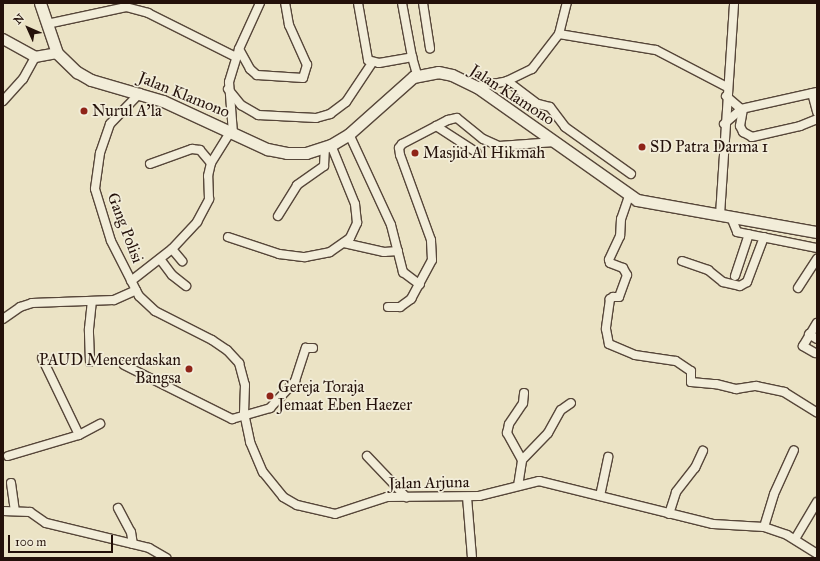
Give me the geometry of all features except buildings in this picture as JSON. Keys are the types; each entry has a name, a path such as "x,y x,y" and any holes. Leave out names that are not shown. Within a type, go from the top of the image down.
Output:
{"main road":[{"name":"Jalan Klamono","path":"40,3 56,53 72,69 86,78 140,93 182,109 267,149 288,153 306,153 328,146 349,134 394,92 417,75 445,74 477,87 629,196 655,204 817,232"}],"street":[{"path":"131,281 172,249 197,222 208,204 210,190 208,176 211,163 232,132 228,89 236,57 260,3"},
{"path":"239,49 257,75 303,78 307,65 288,22 285,3"},
{"path":"358,3 365,52 372,63"},
{"path":"402,3 412,57 417,75"},
{"path":"422,3 430,48"},
{"path":"477,87 507,81 532,69 559,34 567,6 575,3"},
{"path":"720,215 724,124 734,3"},
{"path":"47,24 126,7 148,13 236,57"},
{"path":"559,34 656,50 727,87"},
{"path":"3,38 35,57 56,53"},
{"path":"3,101 23,79 35,57"},
{"path":"228,89 241,105 258,115 316,118 330,114 346,102 372,63 412,57"},
{"path":"507,81 538,104 550,107 572,133 631,174"},
{"name":"Gang Polisi","path":"136,290 111,241 97,197 95,178 106,132 140,93"},
{"path":"724,124 742,109 815,93 817,118 780,132 752,137 743,132 740,126 742,109"},
{"path":"726,96 742,109"},
{"path":"388,307 403,306 420,285 432,260 431,240 399,148 402,144 436,126 457,118 483,139 499,146 555,142"},
{"path":"436,126 476,152"},
{"path":"349,134 391,225 404,274 420,285"},
{"path":"278,216 297,185 324,166 328,146"},
{"path":"228,237 279,254 305,257 323,255 344,243 355,229 356,208 352,192 328,146"},
{"path":"150,164 192,149 200,150 211,163"},
{"path":"629,196 621,219 620,236 609,260 623,268 627,275 619,297 613,296 610,299 606,329 609,344 635,354 676,361 691,371 690,382 716,384 736,389 756,386 784,392 817,413"},
{"path":"731,217 735,230 817,248"},
{"path":"735,276 749,234"},
{"path":"682,261 708,270 723,282 740,286 747,282 764,237"},
{"path":"344,243 384,252 398,251"},
{"path":"172,249 182,261"},
{"path":"160,259 172,275 186,286"},
{"path":"798,288 817,259"},
{"path":"3,319 20,307 32,303 118,300 136,290"},
{"name":"Jalan Arjuna","path":"136,290 155,311 212,340 235,358 241,368 245,385 244,413 250,442 263,472 278,492 290,502 318,511 334,514 376,499 484,496 539,481 669,514 721,525 764,527 795,539 817,554"},
{"path":"90,362 89,329 92,301"},
{"path":"815,353 803,348 809,334 817,323"},
{"path":"809,334 817,339"},
{"path":"124,365 231,418 244,413 270,408 295,381 306,348 313,348"},
{"path":"42,358 79,435"},
{"path":"522,460 507,433 509,424 524,403 524,393"},
{"path":"518,486 522,460 548,433 561,410 571,403"},
{"path":"8,456 79,435 100,424"},
{"path":"764,527 774,494 794,450"},
{"path":"669,514 676,492 695,468 703,451"},
{"path":"367,456 406,497"},
{"path":"600,496 608,457"},
{"path":"12,483 15,511"},
{"path":"467,496 472,558"},
{"path":"795,539 817,502"},
{"path":"118,508 132,532 133,544"},
{"path":"3,511 30,512 46,523 149,548 166,558"}],"place":[{"name":"Nurul A'la","path":"84,111"},
{"name":"SD Patra Darma 1","path":"642,147"},
{"name":"Masjid Al Hikmah","path":"415,153"},
{"name":"PAUD Mencerdaskan Bangsa","path":"189,369"},
{"name":"Gereja Toraja Jemaat Eben Haezer","path":"270,396"}]}
